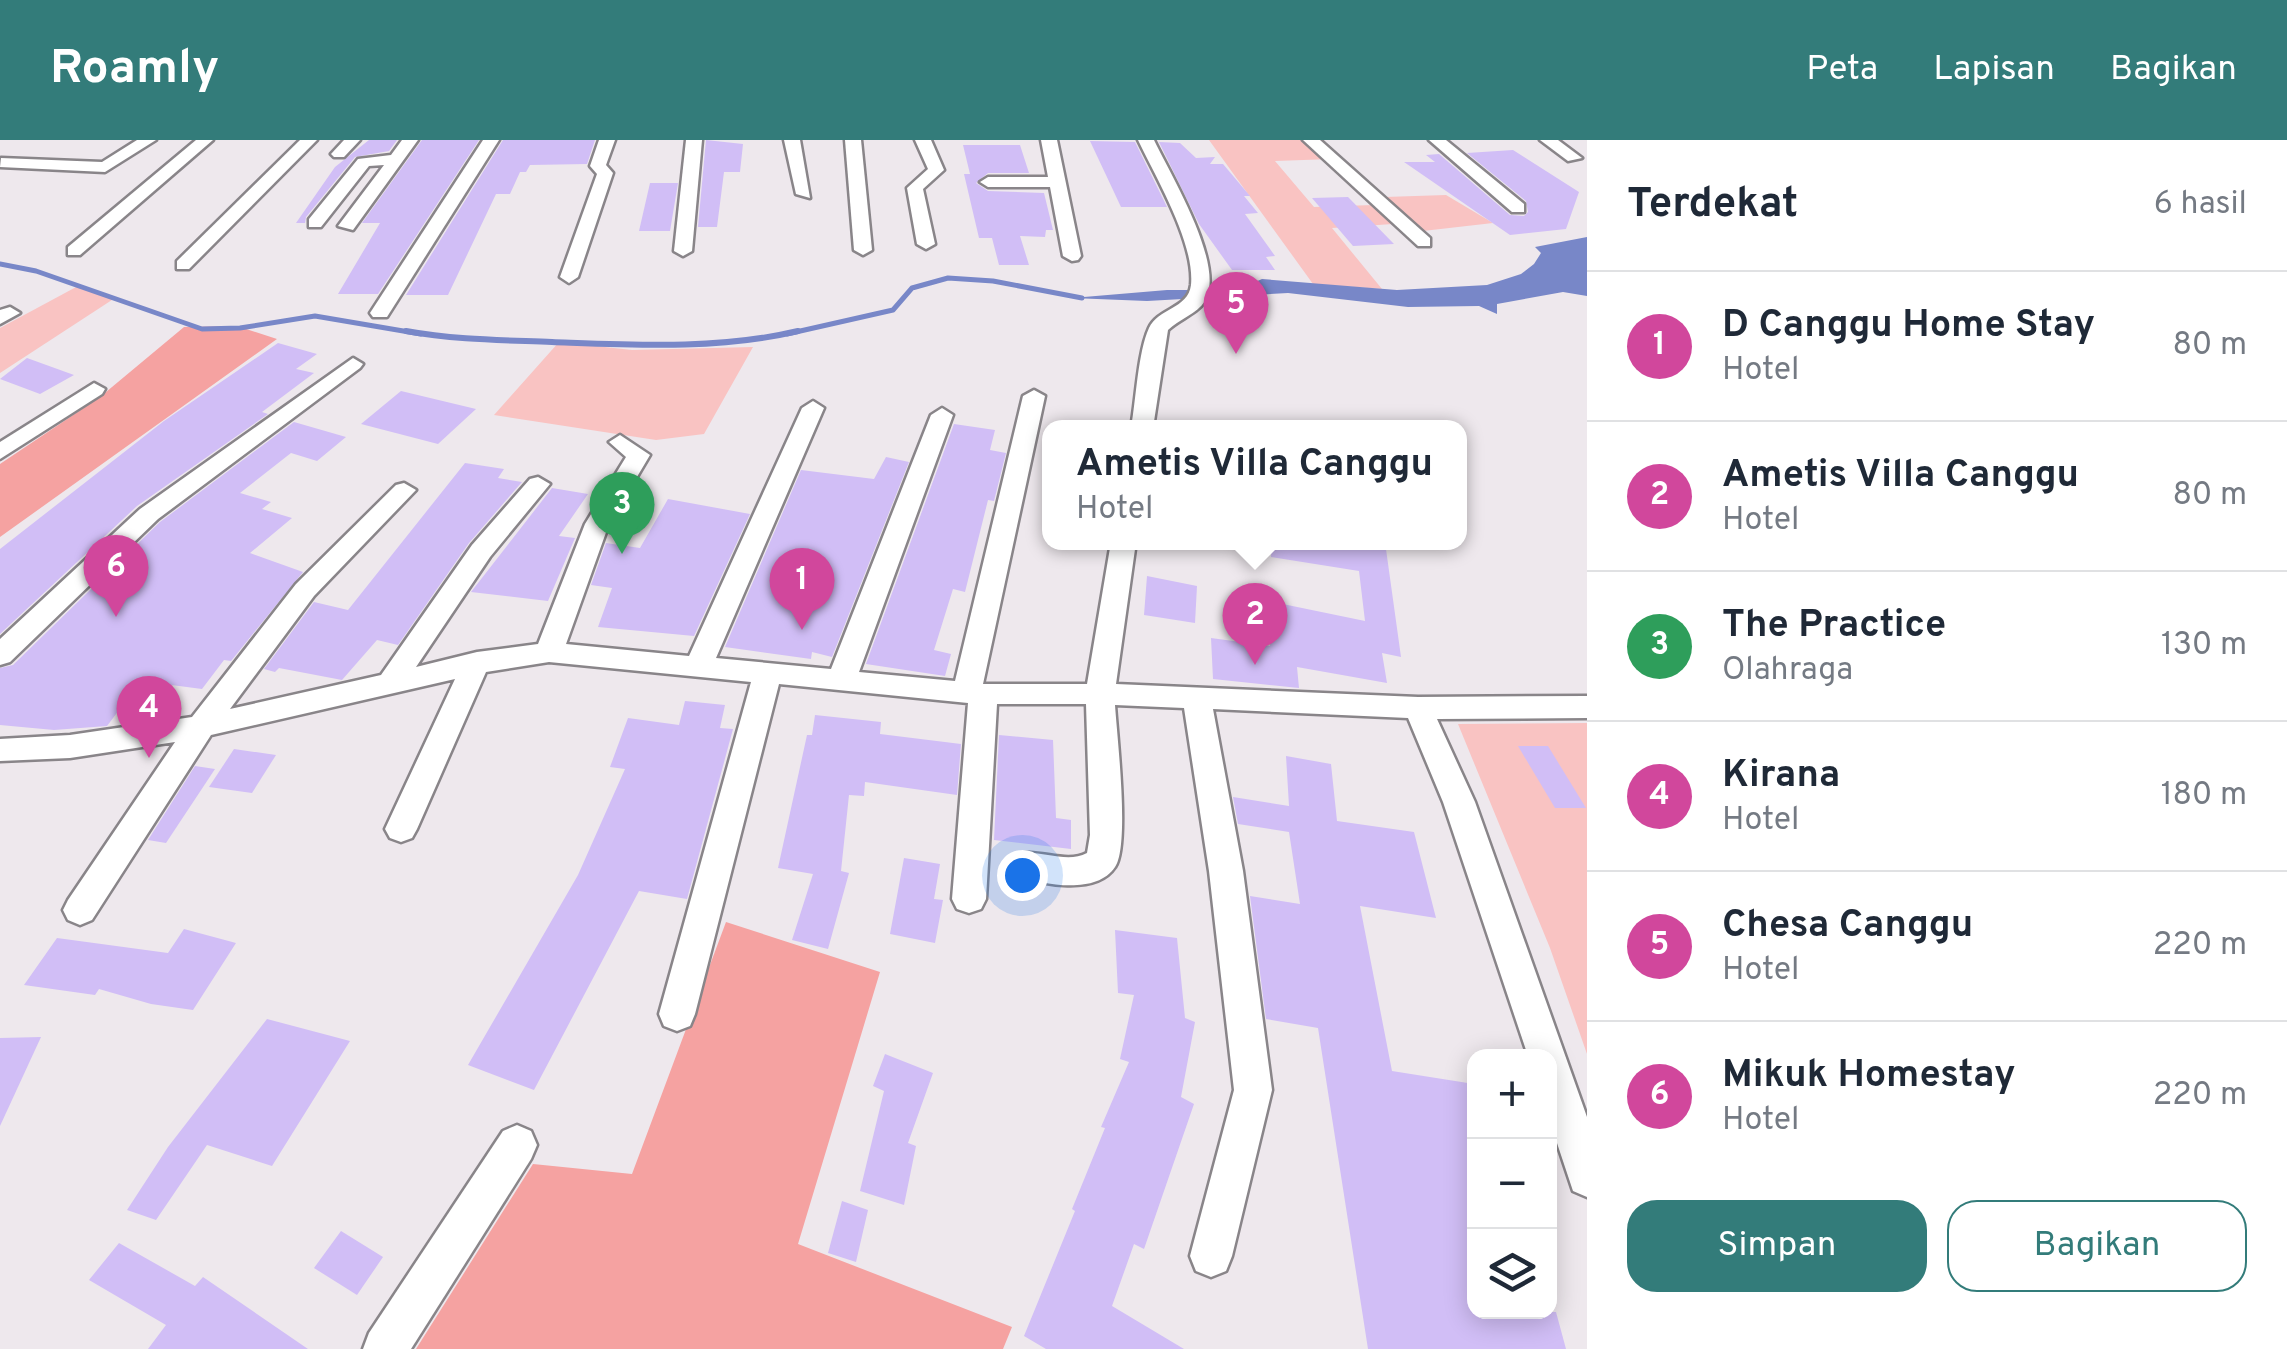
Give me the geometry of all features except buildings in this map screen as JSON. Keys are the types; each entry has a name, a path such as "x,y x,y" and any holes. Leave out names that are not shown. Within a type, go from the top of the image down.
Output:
{"street":[{"path":"1,163 105,167 148,140"},
{"path":"74,251 205,140"},
{"path":"183,265 309,140"},
{"path":"340,154 352,140"},
{"path":"348,226 410,140"},
{"path":"380,313 491,140"},
{"path":"569,276 606,173 598,166 607,140"},
{"path":"683,251 694,140"},
{"path":"792,140 804,194"},
{"path":"853,140 863,250"},
{"path":"924,140 936,170 915,188 926,244"},
{"path":"1049,140 1072,256"},
{"path":"1143,420 1158,329 1199,294 1200,262 1146,140"},
{"path":"1311,140 1424,242"},
{"path":"1437,140 1518,208"},
{"path":"1548,140 1574,158"},
{"path":"1,163 17,150"},
{"path":"315,223 364,162 396,159"},
{"path":"988,182 1058,182"},
{"path":"0,654 149,514 354,364"},
{"path":"0,452 94,389"},
{"path":"969,898 975,693 1034,396"},
{"path":"698,667 813,408"},
{"path":"841,681 942,415"},
{"path":"549,652 597,524 639,455 620,442"},
{"path":"392,681 481,551 538,484"},
{"path":"80,910 202,725 306,590 404,490"},
{"path":"1025,865 1082,872 1102,861 1106,836 1100,694 1123,550"},
{"path":"0,750 116,740 202,725 477,662 549,652 975,693 1100,694 1418,708 1587,707"},
{"path":"401,828 477,662"},
{"path":"678,1014 768,675"},
{"path":"1196,700 1226,871 1253,1090 1211,1256"},
{"path":"1418,708 1459,802 1545,1049"},
{"path":"1557,1085 1587,1177"},
{"path":"384,1349 516,1145"}],"shaded area":[{"path":"1209,140 1310,140 1332,159 1275,161 1314,207 1373,205 1393,224 1332,228 1382,289 1313,284"},
{"path":"1446,195 1493,223 1423,231 1385,197"},
{"path":"78,286 115,298 0,373 0,328"},
{"path":"237,326 277,339 0,537 0,464 100,397 184,327"},
{"path":"559,342 632,350 753,347 704,434 656,440 494,415"},
{"path":"1587,723 1587,1054 1550,948 1458,724"},
{"path":"726,922 880,972 798,1244 1012,1327 1003,1349 416,1349 533,1164 632,1174"}],"water":[{"path":"1587,237 1587,296 1563,292 1497,304 1497,314 1479,306 1408,307 1288,293 1147,301 1072,298 1167,290 1237,290 1262,279 1397,290 1487,285 1521,274 1534,264 1541,253 1535,247"}],"waterway":[{"path":"0,264 36,271 202,329 240,328 315,316 421,334"},
{"path":"787,334 893,310 912,288 948,278 993,281 1082,298"},
{"path":"406,331 479,339 645,345 707,344 798,331"}],"place":[{"name":"Chesa Canggu","path":"1236,354"},
{"name":"The Practice","path":"622,554"},
{"name":"Mikuk Homestay","path":"116,617"},
{"name":"D Canggu Home Stay","path":"802,630"},
{"name":"Ametis Villa Canggu","path":"1255,665"},
{"name":"Kirana","path":"149,758"}]}
